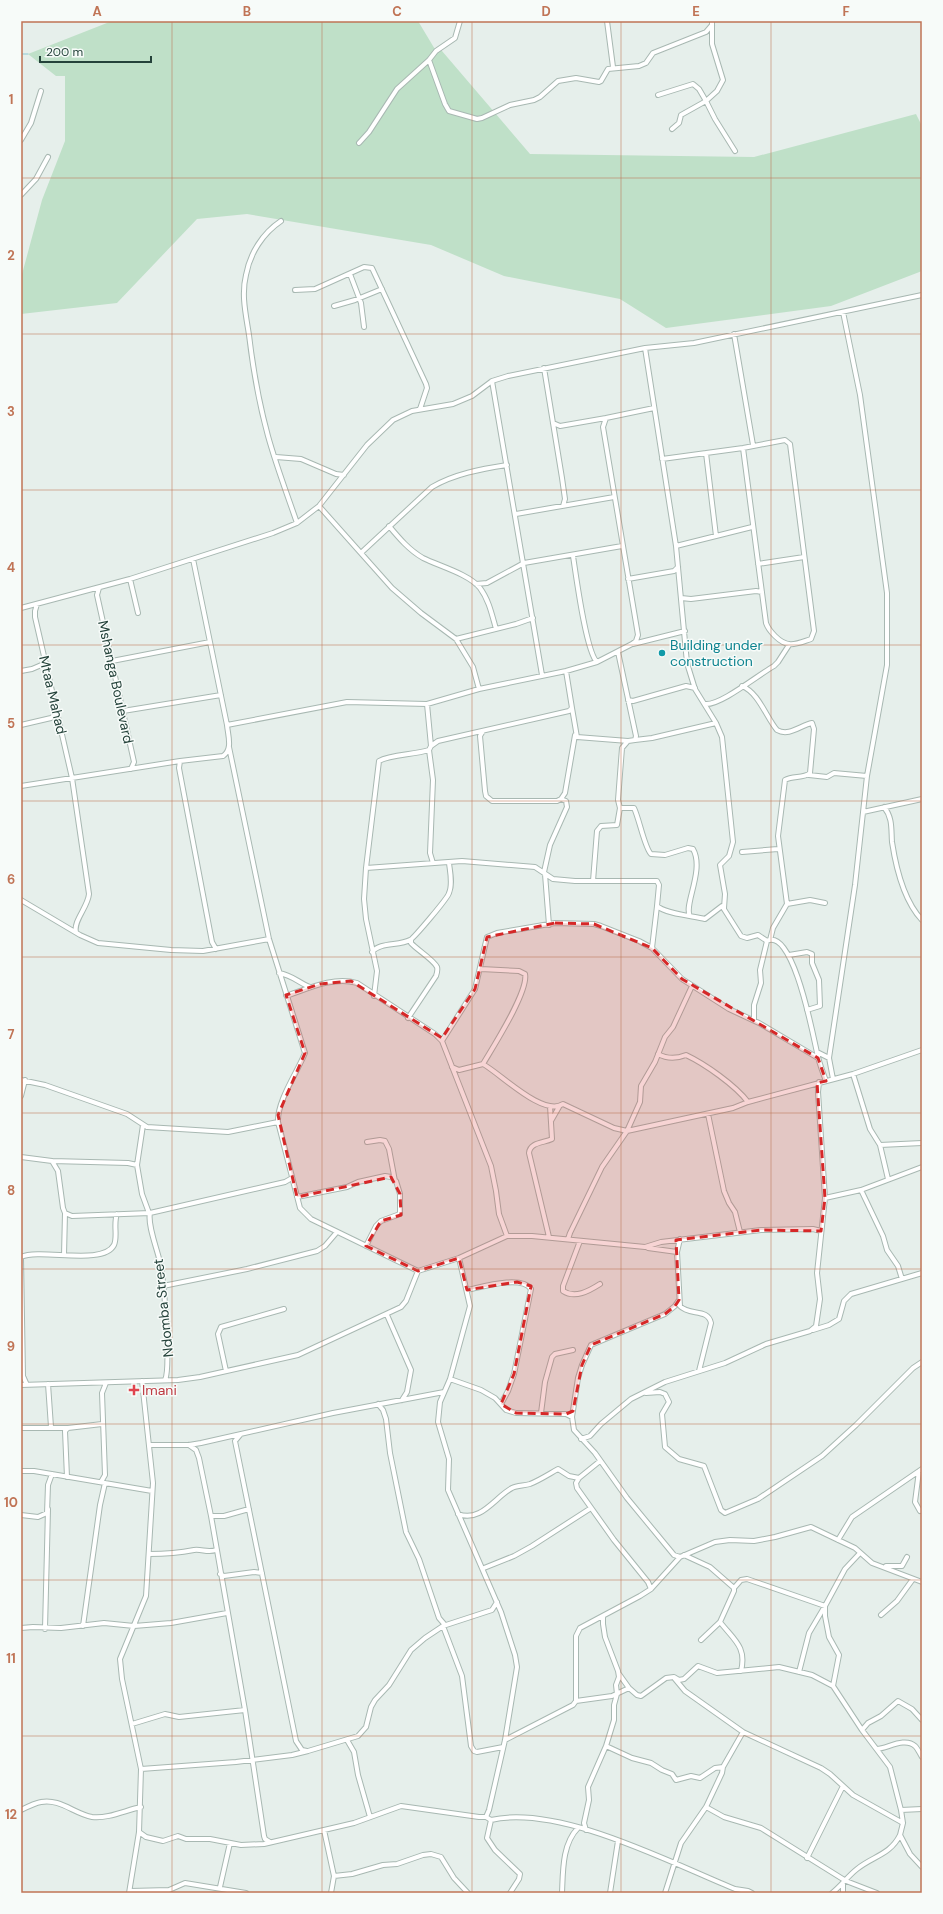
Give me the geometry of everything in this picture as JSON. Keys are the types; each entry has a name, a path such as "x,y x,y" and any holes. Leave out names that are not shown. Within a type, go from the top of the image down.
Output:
{"street":[{"path":"359,143 369,132 397,89 429,60 436,51 454,38 460,21"},
{"path":"607,21 613,67"},
{"path":"429,60 447,108 456,113 477,119 510,105 534,100 558,81 576,78 601,81 607,70 613,67 639,66 646,63 653,52 706,32 712,23"},
{"path":"672,129 679,123 683,113 706,101 717,91 723,80 712,44 712,23"},
{"path":"658,95 693,84 699,89 715,119 735,151"},
{"path":"21,140 31,123 41,91"},
{"path":"21,195 36,179 48,157"},
{"path":"281,221 266,232 261,242 254,248 246,273 244,289 251,353 258,393 268,437 297,523"},
{"path":"295,290 315,289 364,267 370,267 382,288 426,384 426,392 420,409"},
{"path":"350,274 359,298 364,327"},
{"path":"334,306 359,298 382,288"},
{"path":"21,608 99,588 273,533 297,523 319,506 367,445 386,426 401,415 420,409 453,404 472,396 492,381 544,368 645,348 694,343 922,295"},
{"path":"833,1079 829,1058 855,885 867,776 887,665 887,593 860,395 842,312"},
{"path":"734,334 753,445"},
{"path":"645,348 676,546 687,662 691,680 716,723 722,737 726,786 733,833 732,851 720,865 725,894 724,908 741,936 747,938 758,935 775,941 789,955 798,973 818,1058 826,1081"},
{"path":"544,368 565,499 563,506"},
{"path":"492,381 516,514 542,675"},
{"path":"553,423 560,426 654,408"},
{"path":"227,725 347,702 427,704 478,689 566,671 597,662 636,641 638,635 622,546 604,427 606,418"},
{"path":"555,431 560,426"},
{"path":"662,459 743,448 785,440 790,444 804,557 808,576 813,635 811,638 789,645 774,666 717,703 705,704"},
{"path":"743,448 752,527 767,628 782,642 789,645"},
{"path":"706,453 716,536"},
{"path":"276,457 301,459 336,474 344,475"},
{"path":"362,552 432,487 444,480 507,465"},
{"path":"516,514 614,497"},
{"path":"565,499 569,505"},
{"path":"319,506 402,597 456,639 473,667 478,689"},
{"path":"389,526 406,545 422,557 462,575 476,584 480,588 490,608 496,629"},
{"path":"676,546 752,527"},
{"path":"476,584 487,583 524,563 573,556 622,546"},
{"path":"573,556 589,644 594,660 597,662"},
{"path":"758,564 804,557"},
{"path":"193,559 227,725 229,748 269,940 305,1053 279,1108 278,1122 300,1208 306,1215 337,1232 418,1271 459,1258 507,1236 549,1237 645,1247 677,1252"},
{"path":"518,567 525,570"},
{"path":"628,579 674,571 678,567"},
{"path":"130,578 138,613"},
{"path":"756,591 761,587"},
{"name":"Mshanga Boulevard","path":"99,588 97,595 134,762 131,769"},
{"path":"88,590 97,595"},
{"path":"681,598 691,600 756,591 762,592"},
{"name":"Mtaa Mahad","path":"37,604 35,611 56,714 72,778 89,894 87,906 76,924 76,932"},
{"path":"27,606 35,611"},
{"path":"456,639 533,618"},
{"path":"632,644 685,631"},
{"path":"112,661 210,642"},
{"path":"782,642 783,652"},
{"path":"618,652 636,736 635,740"},
{"path":"21,671 41,666 46,663"},
{"path":"561,799 565,793 576,735 566,671"},
{"path":"686,686 691,680"},
{"path":"628,700 633,701 686,686 695,688"},
{"path":"742,686 746,688 760,704 774,726 781,732 790,732 812,723 814,734 812,765 809,775"},
{"path":"122,711 221,695"},
{"path":"427,704 433,780 430,854 433,863"},
{"path":"374,996 377,971 366,919 364,899 366,868 379,761 389,757 417,754 430,748 438,741 563,713 572,708"},
{"path":"21,725 45,720 56,714"},
{"path":"576,735 583,738 628,741 652,738 716,723"},
{"path":"483,731 480,736 485,791 489,799 492,801 514,802 561,799 566,801 567,807 550,846 544,873 549,925"},
{"path":"473,733 480,736"},
{"path":"593,881 597,831 601,826 617,825 620,808 618,800 622,748 628,741"},
{"path":"223,756 229,748"},
{"path":"21,786 180,761 223,756 232,762"},
{"path":"180,761 179,768 212,942 216,949"},
{"path":"134,762 140,768"},
{"path":"754,1020 754,1005 761,983 760,970 773,928 787,904 788,898 778,849 778,836 785,780 809,775 827,776 834,773 867,776"},
{"path":"863,812 922,799"},
{"path":"884,807 891,819 892,842 901,879 915,912 922,920"},
{"path":"620,808 634,808 640,821 646,849 651,854 665,855 688,848 693,849 697,864 696,877 688,908 691,916"},
{"path":"742,852 778,849"},
{"path":"366,868 462,861 515,864 535,867 553,879 593,881 657,881 658,906 652,948"},
{"path":"372,952 378,947 411,940 450,893 451,885 449,863"},
{"path":"21,900 98,943 170,950 203,951 269,940"},
{"path":"787,904 810,900 825,902"},
{"path":"658,906 665,910 705,919 721,906 724,908"},
{"path":"442,1041 475,989 481,969 484,945 487,937 490,935 555,924 594,924 639,941 652,948 682,979 692,986 729,1009 754,1020 818,1058"},
{"path":"408,1018 436,976 437,971 434,964 415,948 411,943 411,940"},
{"path":"789,955 807,952 812,954 812,963 818,980 820,1006 807,1010"},
{"path":"452,1067 459,1070 484,1064 522,993 526,979 522,972 481,969"},
{"path":"280,973 294,977 303,984 311,987"},
{"path":"286,995 320,984 351,981 357,983 374,996 435,1034 442,1041 491,1166 499,1214 507,1236"},
{"path":"568,1239 602,1167 627,1131 640,1102 640,1088 665,1037 673,1027 692,986"},
{"path":"484,1064 519,1091 550,1106 559,1107 563,1104 614,1128 627,1131 733,1108 748,1102 852,1074 922,1050"},
{"path":"817,1052 829,1058"},
{"path":"658,1054 665,1058 679,1058 686,1054 701,1062 741,1094 748,1102"},
{"path":"852,1074 870,1129 880,1145 888,1179"},
{"path":"21,1096 23,1080 45,1085 127,1114 147,1128 228,1132 278,1122"},
{"path":"813,1330 816,1326 820,1305 816,1273 825,1198 818,1092 819,1082"},
{"path":"549,1237 529,1150 534,1145 552,1139 550,1106"},
{"path":"551,1122 559,1107"},
{"path":"708,1114 724,1191 729,1204 735,1212 740,1232"},
{"name":"Ndomba Street","path":"143,1125 137,1165 142,1194 150,1213 150,1222 161,1267 168,1365 165,1380"},
{"path":"366,1246 376,1226 381,1221 400,1214 401,1200 389,1149 385,1141 380,1140 367,1142"},
{"path":"880,1145 922,1143"},
{"path":"22,1159 128,1163 137,1165"},
{"path":"52,1161 58,1171 65,1213 64,1255"},
{"path":"825,1198 861,1190 922,1167"},
{"path":"297,1196 347,1187 358,1182 385,1176 391,1177 396,1181"},
{"path":"65,1213 72,1216 150,1213 285,1182 292,1178"},
{"path":"861,1190 888,1250 898,1266 902,1279"},
{"path":"27,1385 23,1376 21,1258 32,1254 91,1255 107,1252 115,1243 117,1214"},
{"path":"645,1247 661,1242 680,1239 740,1232 813,1229 821,1231"},
{"path":"163,1286 247,1269 317,1251 325,1246 337,1232"},
{"path":"680,1239 677,1252 679,1300 683,1310"},
{"path":"580,1241 563,1286 563,1291 571,1294 584,1293 600,1284"},
{"path":"459,1258 470,1306 450,1379 440,1402 438,1422 450,1459 448,1490 498,1602 515,1655 517,1667 505,1740 489,1810 486,1816"},
{"path":"21,1385 106,1383 200,1377 298,1355 387,1315 401,1307 406,1302 418,1271"},
{"path":"581,1439 590,1436 622,1405 643,1393 677,1377 725,1364 766,1344 829,1325 839,1319 844,1301 851,1294 922,1273"},
{"path":"467,1290 517,1282 528,1285 531,1289 514,1374 508,1391 501,1404"},
{"path":"670,1311 679,1300"},
{"path":"226,1371 218,1334 221,1327 284,1309"},
{"path":"699,1371 711,1323 710,1319 705,1314 683,1310 670,1311 591,1345 580,1372 572,1417 574,1430 588,1445 627,1498 674,1555 682,1556 710,1567 734,1588"},
{"path":"387,1315 411,1370 407,1392 401,1400"},
{"path":"541,1413 545,1382 552,1357 555,1354 573,1350"},
{"path":"643,1393 660,1392 665,1394 669,1402 662,1414 665,1447 679,1460 704,1466 721,1510 725,1513 758,1499 822,1456 850,1431 913,1368 922,1362"},
{"path":"450,1379 481,1390 501,1404 506,1410 516,1413 566,1414 572,1417"},
{"path":"142,1381 153,1483 146,1596 120,1659 122,1679 141,1769 141,1807 139,1832 129,1892 169,1890 185,1883 220,1887 246,1893"},
{"path":"83,1626 105,1475 102,1393 106,1383"},
{"path":"48,1384 51,1427"},
{"path":"149,1445 189,1445 201,1443 378,1404 444,1392"},
{"path":"378,1404 383,1410 386,1419 392,1461 406,1532 419,1559 439,1618 444,1625 462,1676 471,1746 474,1751 478,1752 503,1747"},
{"path":"566,1414 573,1411"},
{"path":"21,1428 68,1428 102,1424"},
{"path":"67,1477 64,1434 68,1428"},
{"path":"235,1441 240,1435"},
{"path":"588,1445 590,1436"},
{"path":"230,1437 235,1441 250,1509 296,1740 302,1750 308,1752"},
{"path":"196,1450 201,1443"},
{"path":"189,1445 196,1450 210,1516 245,1710 264,1836 265,1839 270,1842"},
{"path":"600,1461 579,1478 576,1483 577,1488 648,1582 651,1589"},
{"path":"458,1514 464,1516 485,1510 513,1487 529,1484 558,1469 569,1476 579,1478"},
{"path":"838,1540 852,1517 921,1470"},
{"path":"920,1511 915,1502 921,1470"},
{"path":"21,1471 52,1474 152,1490"},
{"path":"45,1629 48,1485 52,1474"},
{"path":"484,1568 514,1556 532,1546 591,1508"},
{"path":"21,1515 38,1517 44,1516 48,1509"},
{"path":"210,1516 224,1516 250,1509"},
{"path":"576,1701 576,1636 580,1628 625,1605 651,1589 682,1556 715,1542 730,1540 754,1541 768,1539 811,1527 838,1540 860,1553 872,1563 922,1582"},
{"path":"149,1554 174,1554 196,1550 205,1552 216,1550"},
{"path":"798,1672 809,1633 845,1569 860,1553"},
{"path":"884,1567 902,1566 907,1557"},
{"path":"220,1574 224,1576 254,1572 262,1573"},
{"path":"702,1640 720,1622 734,1588 741,1580 747,1579 825,1606"},
{"path":"880,1615 897,1601 913,1579"},
{"path":"492,1610 498,1602"},
{"path":"825,1606 825,1616 829,1637 840,1655 833,1686"},
{"path":"141,1769 253,1760 308,1752 358,1736 366,1727 371,1707 375,1700 389,1685 411,1650 444,1625 492,1610 501,1612"},
{"path":"21,1628 33,1627 45,1629 104,1623 134,1626 171,1623 227,1613"},
{"path":"603,1616 605,1637 619,1674 629,1688 637,1695 641,1696 666,1678 674,1677 679,1680 684,1679 698,1666 718,1673 779,1667 812,1675 833,1686 862,1730 890,1767 903,1823 900,1835 892,1848 857,1869 832,1893"},
{"path":"720,1622 741,1649 744,1656 741,1671"},
{"path":"586,1830 584,1823 588,1800 588,1787 606,1746 614,1720 614,1705 617,1694 616,1685 619,1674"},
{"path":"674,1677 685,1691 743,1732 821,1768 853,1794 903,1823"},
{"path":"505,1740 568,1709 576,1701 617,1694 629,1688"},
{"path":"862,1730 868,1723 885,1713 896,1702 912,1709 922,1720"},
{"path":"132,1724 165,1714 179,1717 245,1710"},
{"path":"506,1731 515,1735"},
{"path":"665,1893 681,1843 706,1807 722,1773 723,1767 743,1732"},
{"path":"347,1740 354,1752 358,1775 370,1817"},
{"path":"877,1749 886,1748 897,1744 910,1744 916,1746 922,1757"},
{"path":"606,1746 632,1758 651,1763 672,1774 676,1780 691,1776 700,1778 715,1768 723,1767"},
{"path":"807,1858 843,1786"},
{"path":"21,1810 46,1801 68,1807 94,1817 125,1812 141,1807"},
{"path":"139,1832 146,1837 162,1841 178,1836 241,1844 270,1842 324,1830 392,1809 407,1806 479,1817 486,1816 491,1820"},
{"path":"706,1807 724,1816 762,1828 845,1882 877,1893"},
{"path":"901,1810 922,1809"},
{"path":"491,1820 504,1817 518,1817 552,1821 586,1830 618,1841 735,1889 752,1893"},
{"path":"491,1820 487,1838 495,1850 520,1874 520,1879 510,1893"},
{"path":"562,1893 563,1862 571,1837 578,1828"},
{"path":"324,1830 334,1876 331,1893"},
{"path":"900,1835 910,1854 922,1867"},
{"path":"610,1893 618,1841"},
{"path":"220,1887 230,1842"},
{"path":"334,1876 352,1874 431,1854 441,1858 454,1878 468,1893"},
{"path":"843,1893 845,1882"}],"highlighted area":[{"path":"555,923 594,924 652,948 682,979 818,1058 826,1081 817,1083 825,1198 821,1231 761,1230 676,1240 679,1300 675,1306 665,1314 591,1345 582,1365 573,1411 566,1414 516,1413 501,1404 514,1374 531,1286 517,1282 467,1290 459,1258 418,1271 366,1246 381,1221 401,1215 400,1194 391,1177 297,1197 278,1115 305,1053 286,995 320,984 351,981 442,1038 475,989 487,937"}],"green space":[{"path":"112,21 418,21 436,51 442,51 530,154 754,157 916,114 922,126 922,271 831,306 666,328 620,299 504,276 431,245 247,214 197,219 117,303 21,314 21,278 42,200 65,141 65,76 56,76 28,54"}],"waterway":[{"path":"21,54 28,54"}],"place":[{"name":"Building under construction","path":"662,653"},
{"name":"Imani","path":"134,1390"}]}
